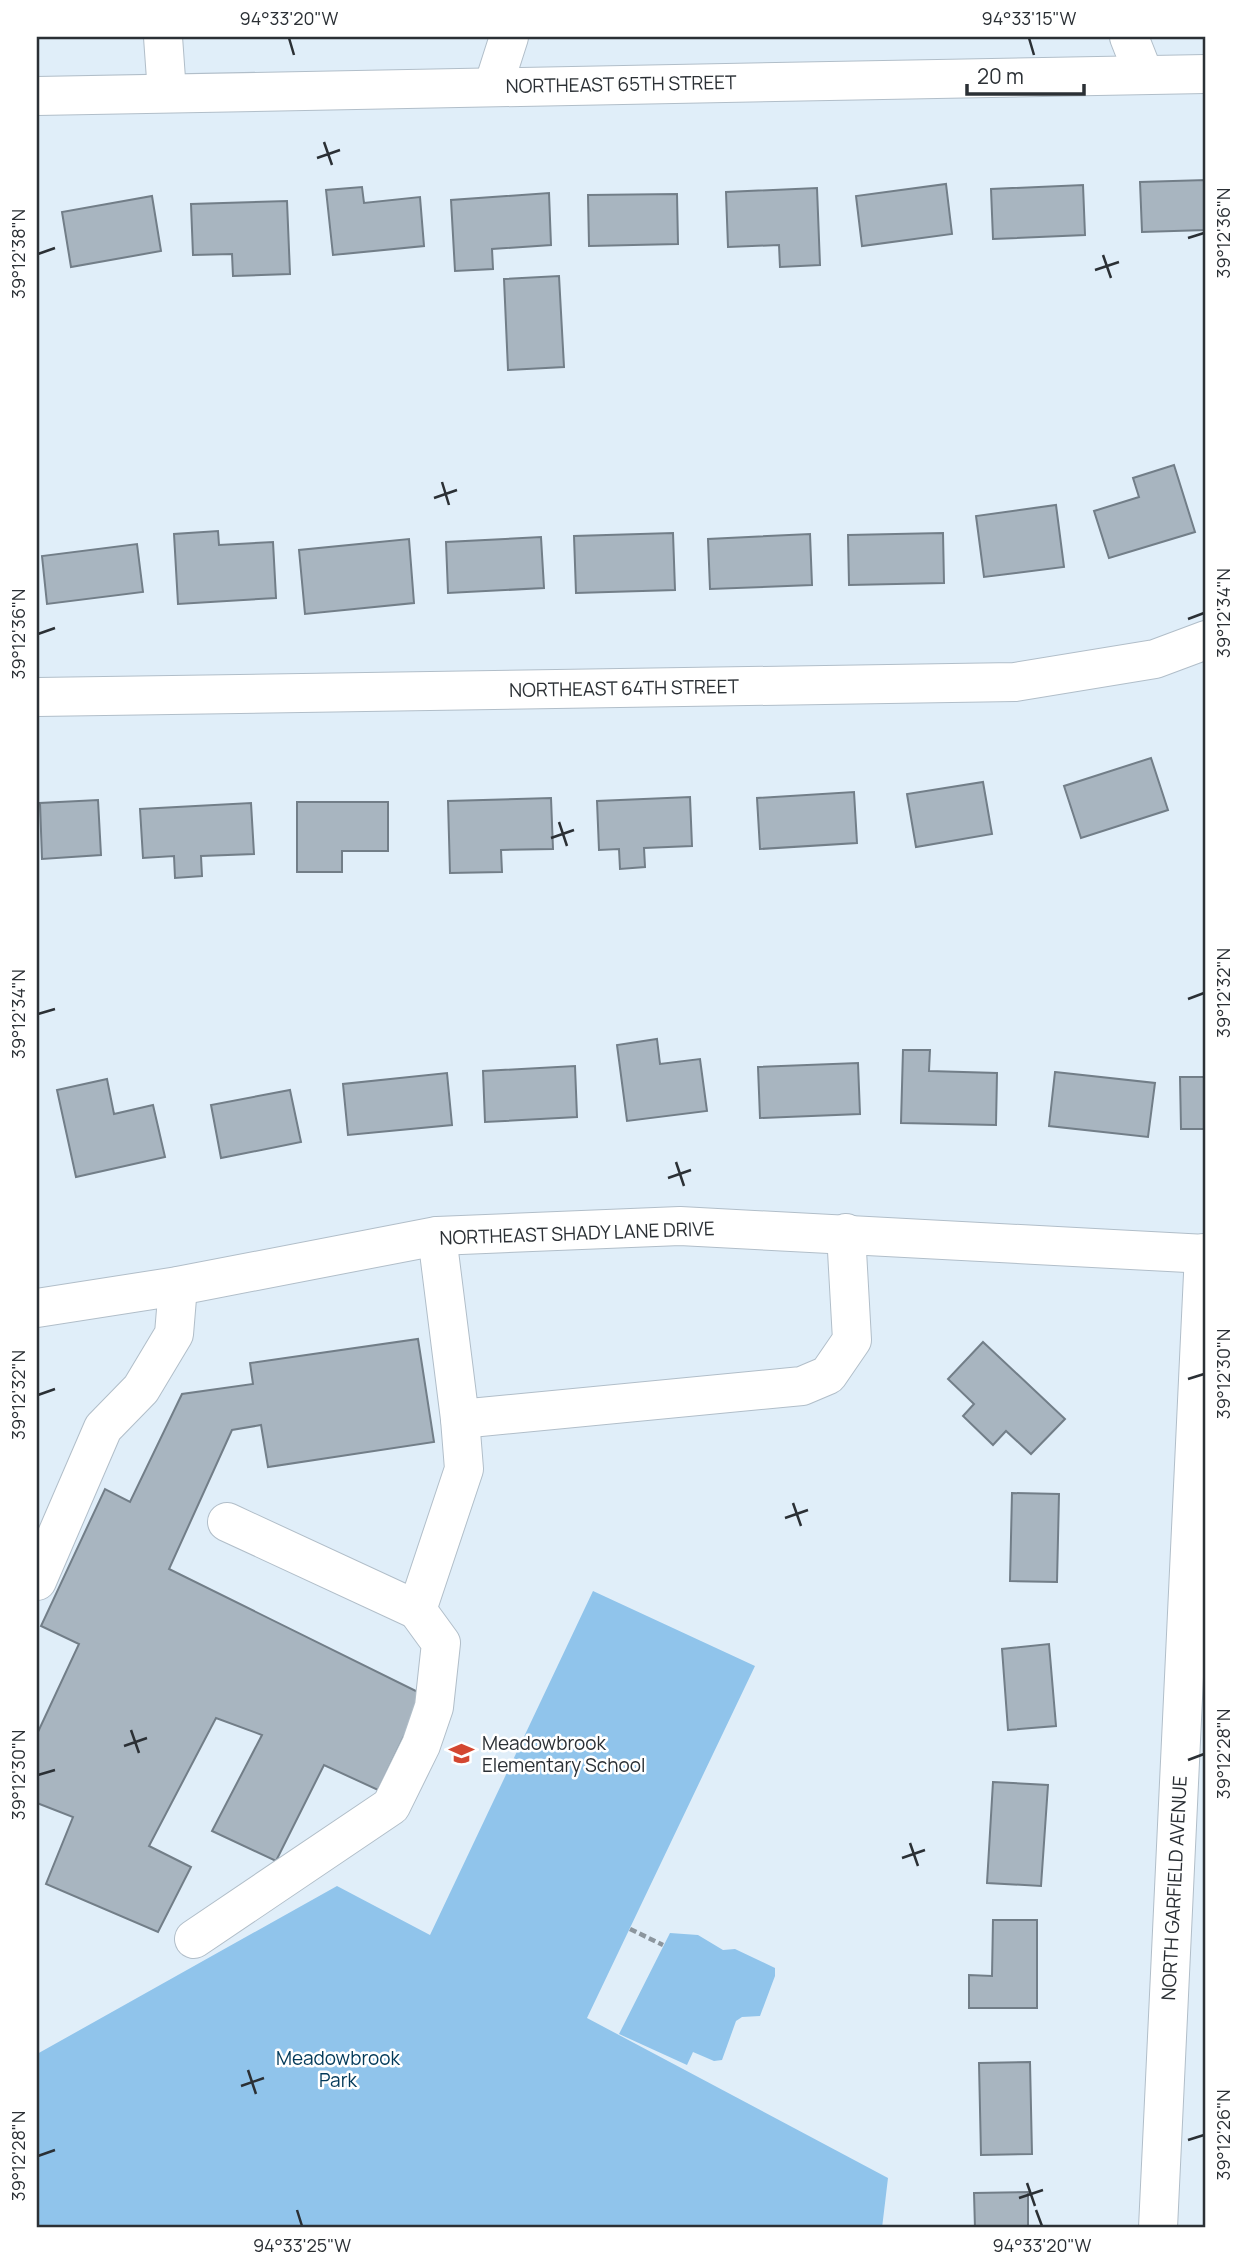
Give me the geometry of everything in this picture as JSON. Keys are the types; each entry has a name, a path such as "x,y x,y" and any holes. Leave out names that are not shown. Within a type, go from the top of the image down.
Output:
{"street":[{"path":"163,37 167,93"},
{"path":"493,87 509,37"},
{"path":"1129,37 1144,75"},
{"name":"NORTHEAST 65TH STREET","path":"37,96 1206,74"},
{"name":"NORTHEAST 64TH STREET","path":"37,697 1015,682 1154,659 1206,640"},
{"name":"NORTHEAST SHADY LANE DRIVE","path":"37,1308 178,1286 437,1236 680,1226 1205,1254"},
{"path":"460,1419 802,1386 828,1375 852,1340 846,1233"},
{"path":"417,1610 464,1469 437,1236"},
{"name":"NORTH GARFIELD AVENUE","path":"1158,2228 1205,1254"},
{"path":"37,1581 103,1428 141,1389 174,1334 178,1286"},
{"path":"194,1939 391,1806 421,1745 434,1707 441,1643 417,1610 227,1522"}],"path":[{"path":"630,1929 663,1945"}],"green space":[{"name":"Meadowbrook Park","path":"593,1591 755,1666 587,2018 888,2178 882,2228 37,2228 37,2054 337,1886 430,1935"},
{"path":"670,1933 698,1935 723,1950 735,1949 775,1968 775,1976 760,2016 742,2017 736,2021 722,2060 714,2061 693,2052 687,2065 619,2034"}],"building":[{"path":"1206,180 1206,230 1142,232 1140,182"},
{"path":"946,184 952,234 862,246 856,196"},
{"path":"1083,185 1085,235 993,239 991,189"},
{"path":"362,187 364,203 420,197 424,246 333,255 326,190"},
{"path":"817,188 820,265 780,267 779,245 728,247 726,192"},
{"path":"549,193 551,245 492,249 493,269 455,271 451,200"},
{"path":"677,194 678,244 589,246 588,195"},
{"path":"152,196 161,251 71,267 62,212"},
{"path":"287,201 290,274 233,276 232,254 193,255 191,204"},
{"path":"559,276 564,367 508,370 504,279"},
{"path":"1174,465 1195,532 1109,558 1094,511 1139,497 1133,478"},
{"path":"1056,505 1064,567 984,577 976,516"},
{"path":"218,531 219,545 273,542 276,598 178,604 174,534"},
{"path":"673,533 675,590 576,593 574,536"},
{"path":"943,533 944,583 849,585 848,535"},
{"path":"810,534 812,585 710,589 708,539"},
{"path":"541,537 544,588 448,593 446,542"},
{"path":"409,539 414,603 305,614 299,550"},
{"path":"137,544 143,592 47,604 42,556"},
{"path":"1151,758 1168,810 1081,838 1064,786"},
{"path":"983,782 992,834 916,847 907,794"},
{"path":"854,792 857,843 760,849 757,798"},
{"path":"690,797 692,846 644,848 645,867 620,869 619,849 599,850 597,801"},
{"path":"551,798 553,849 501,850 502,872 450,873 448,801"},
{"path":"98,800 101,855 42,859 40,803"},
{"path":"297,802 388,802 388,851 342,851 342,872 297,872"},
{"path":"251,803 254,854 201,856 202,876 175,878 174,856 143,858 140,809"},
{"path":"657,1039 660,1064 700,1059 707,1111 627,1121 617,1045"},
{"path":"903,1050 930,1050 929,1071 997,1073 996,1125 901,1123"},
{"path":"858,1063 860,1114 760,1118 758,1067"},
{"path":"575,1066 577,1117 485,1122 483,1071"},
{"path":"1055,1072 1155,1083 1148,1137 1049,1126"},
{"path":"447,1073 452,1125 348,1135 343,1084"},
{"path":"1180,1077 1206,1077 1206,1129 1181,1129"},
{"path":"107,1079 114,1114 153,1105 165,1157 76,1177 57,1090"},
{"path":"290,1090 301,1142 221,1158 211,1105"},
{"path":"418,1339 434,1442 268,1467 261,1425 232,1430 169,1569 424,1695 378,1790 324,1765 276,1861 212,1831 262,1735 216,1718 149,1846 191,1867 158,1932 46,1884 73,1817 37,1803 37,1734 79,1644 41,1626 105,1489 130,1502 182,1394 253,1384 250,1363"},
{"path":"983,1342 1065,1419 1031,1454 1006,1431 993,1445 963,1416 974,1404 948,1379"},
{"path":"1012,1493 1059,1494 1057,1582 1010,1581"},
{"path":"1049,1644 1056,1726 1008,1730 1002,1649"},
{"path":"993,1782 1048,1785 1041,1886 987,1883"},
{"path":"993,1920 1037,1920 1037,2008 969,2008 969,1975 992,1976"},
{"path":"1030,2062 1032,2154 981,2155 979,2063"},
{"path":"1028,2192 1028,2228 975,2228 974,2193"}],"place":[{"name":"Meadowbrook Elementary School","path":"462,1754"}]}
